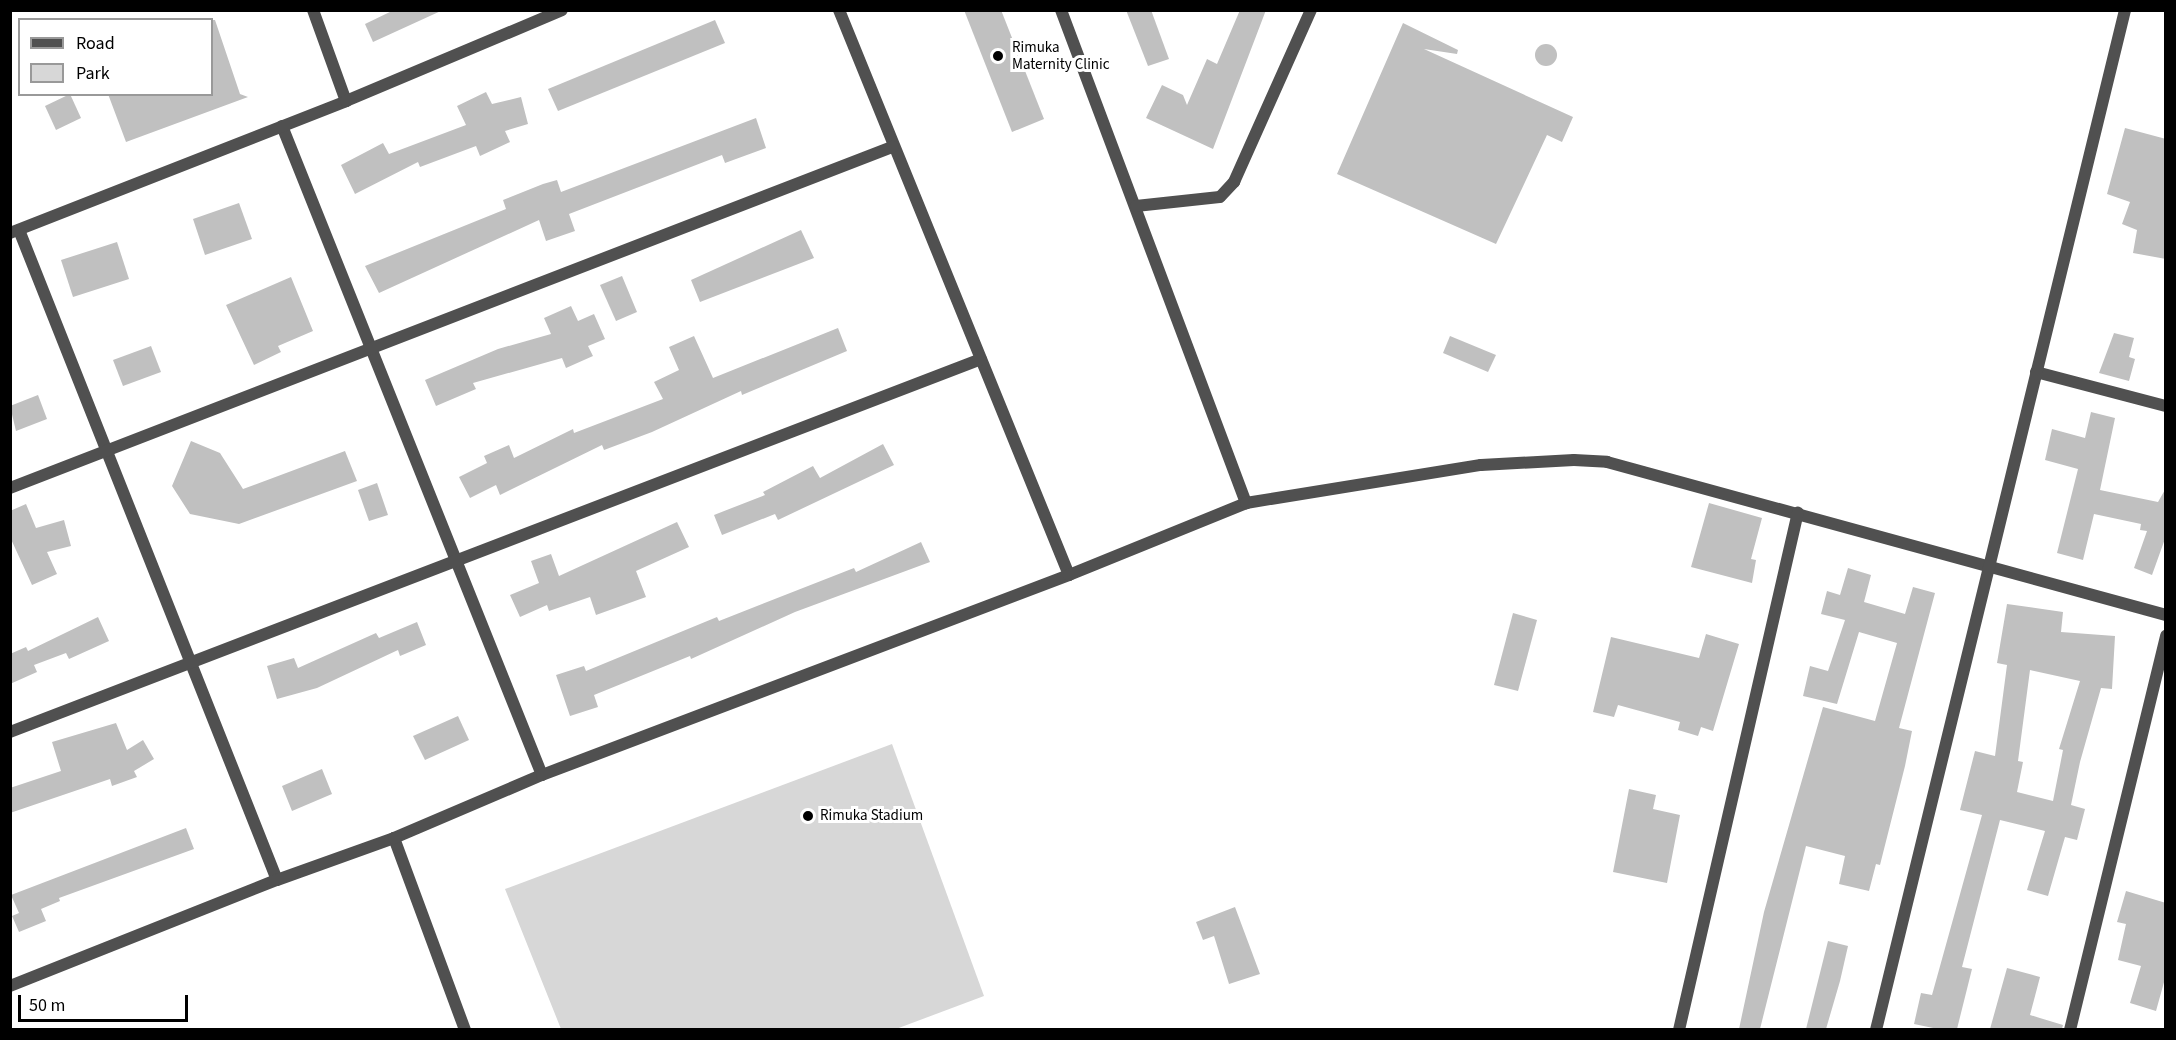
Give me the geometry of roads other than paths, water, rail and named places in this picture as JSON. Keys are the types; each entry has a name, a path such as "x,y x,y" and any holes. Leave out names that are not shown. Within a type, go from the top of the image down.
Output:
{"street":[{"path":"313,10 345,101"},
{"path":"277,880 106,450 15,231 345,101 562,10"},
{"path":"839,10 892,147 1069,575"},
{"path":"1061,10 1246,502"},
{"path":"1136,206 1220,196 1234,182 1311,10"},
{"path":"1876,1029 2125,10"},
{"path":"282,126 542,775"},
{"path":"10,488 892,147"},
{"path":"10,732 981,359"},
{"path":"2036,372 2166,406"},
{"path":"10,986 277,880 394,838 542,775 1069,575 1246,502 1481,465 1574,460 1607,462 1989,564 2166,615"},
{"path":"1679,1029 1798,512"},
{"path":"2070,1029 2166,635"},
{"path":"394,838 465,1029"}],"place":[{"name":"Rimuka Maternity Clinic","path":"998,56"},
{"name":"Rimuka Stadium","path":"808,816"}]}
